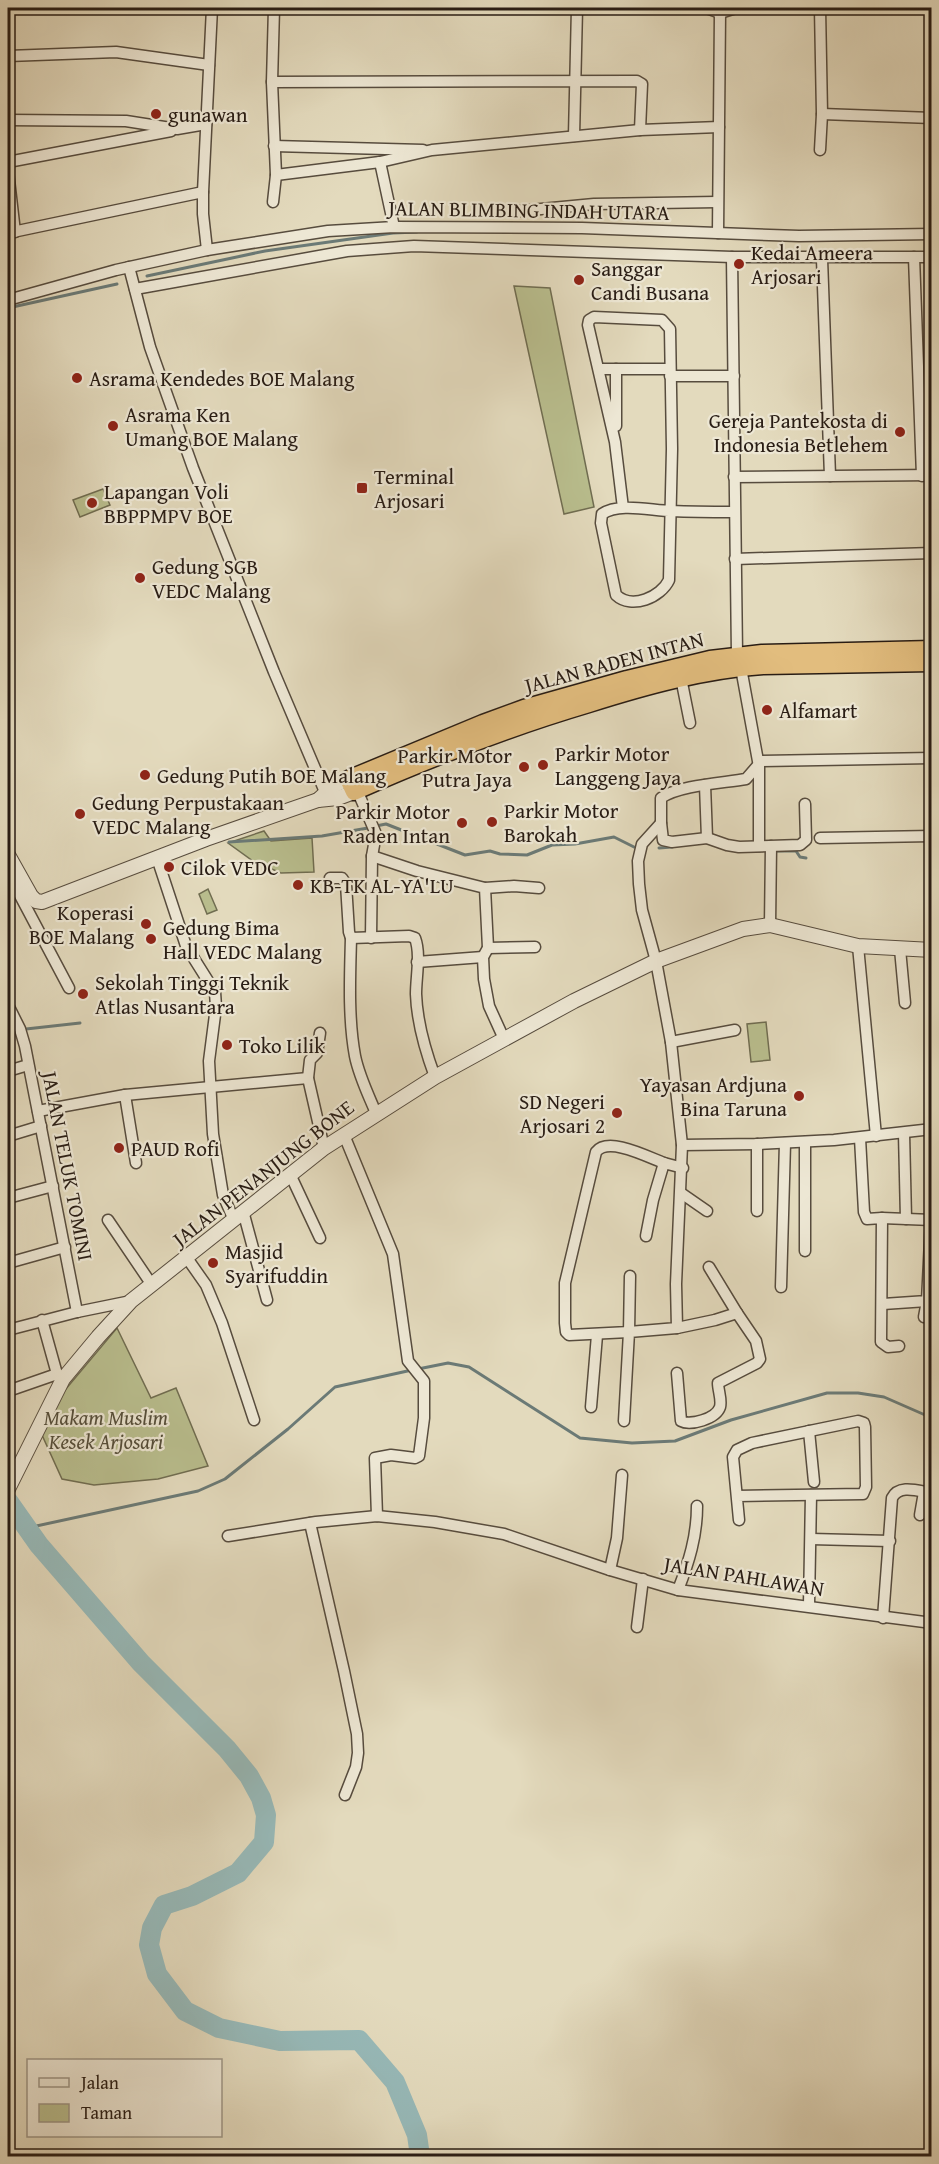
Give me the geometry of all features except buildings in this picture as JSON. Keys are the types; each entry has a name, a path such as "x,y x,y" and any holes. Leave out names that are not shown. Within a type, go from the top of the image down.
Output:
{"highway":[{"name":"JALAN RADEN INTAN","path":"504,723 606,699 739,661 932,649"},
{"name":"JALAN RADEN INTAN","path":"353,787 386,770 504,723 627,679 710,659 932,663"}],"street":[{"path":"207,250 203,192 212,8"},
{"path":"273,202 276,176 272,82 274,8"},
{"path":"574,136 577,8"},
{"path":"706,8 720,13 736,8"},
{"path":"820,8 822,114 820,150"},
{"path":"718,233 720,13"},
{"path":"8,56 116,52 209,65"},
{"path":"272,82 640,81 642,84 640,130"},
{"path":"822,114 932,118"},
{"path":"8,120 126,121 177,129"},
{"path":"8,162 206,124"},
{"path":"274,146 432,150 640,130 719,128"},
{"path":"276,176 380,162 432,150"},
{"path":"380,162 394,226"},
{"path":"8,171 11,232 203,192"},
{"path":"520,211 594,204 717,202"},
{"name":"JALAN BLIMBING INDAH UTARA","path":"8,300 129,267 207,250 328,231 394,226 582,228 800,236 932,234"},
{"name":"JALAN BLIMBING INDAH UTARA","path":"135,289 347,251 414,246 732,257 932,257"},
{"path":"732,257 734,512 739,661 759,762 759,846"},
{"path":"734,477 927,475 914,257"},
{"path":"822,258 830,476"},
{"path":"129,267 150,347 194,468 323,797"},
{"path":"615,442 588,325 590,318 662,320 670,329 671,512 670,574 662,591 653,596 628,601 620,598 614,592 601,523 604,512 622,508 671,512 734,512"},
{"path":"598,369 734,376"},
{"path":"616,369 615,442 622,508"},
{"path":"735,559 932,553"},
{"path":"681,678 690,723"},
{"path":"759,762 932,759"},
{"path":"759,762 746,779 705,785 670,793 661,798 661,823 663,838 666,842 707,838 733,847 759,846 771,849 800,845 805,843 805,804"},
{"path":"705,785 707,838"},
{"path":"353,787 376,834 372,856 371,938"},
{"name":"JALAN RADEN INTAN","path":"8,855 31,896 36,901 42,902 323,797 338,798 353,787"},
{"path":"661,823 642,844 638,861 642,910 656,961 671,1042 682,1145 683,1168 676,1284 677,1328"},
{"path":"820,838 932,836"},
{"path":"771,849 770,925 858,946 932,950"},
{"path":"372,856 417,871 485,888 514,886 539,888"},
{"path":"157,858 186,946 215,992 216,1007 209,1061 213,1134 218,1170 223,1195 238,1215 267,1300"},
{"path":"8,873 69,988"},
{"path":"330,878 342,878 346,884 351,938 350,986 355,1055 361,1077 376,1113"},
{"path":"485,888 487,997 504,1039"},
{"name":"JALAN PENANJUNG BONE","path":"8,1490 60,1377 131,1301 324,1148 435,1077 574,1001 656,961 743,929 770,925"},
{"path":"351,938 410,936 415,938 416,996 422,1040 435,1077"},
{"path":"858,946 876,1136"},
{"path":"417,962 535,947"},
{"path":"900,949 905,1003"},
{"name":"JALAN TELUK TOMINI","path":"8,1005 20,1029 77,1312"},
{"path":"671,1042 735,1030"},
{"path":"320,1034 317,1053 310,1060 308,1078 324,1148"},
{"path":"8,1071 28,1065"},
{"path":"38,1111 125,1095 308,1078"},
{"path":"125,1095 136,1163"},
{"path":"8,1136 41,1126"},
{"path":"682,1145 805,1142 932,1129"},
{"path":"904,1133 906,1219"},
{"path":"344,1135 393,1254 408,1361 424,1381 423,1433 419,1456 415,1458 391,1455 375,1458 377,1516"},
{"path":"860,1138 864,1212 867,1219 931,1220 924,1317"},
{"path":"805,1142 805,1251"},
{"path":"781,1287 785,1143"},
{"path":"757,1144 757,1211"},
{"path":"683,1168 615,1146 605,1146 596,1152 565,1283 566,1332 570,1336 677,1328 737,1313"},
{"path":"646,1236 653,1200 664,1163"},
{"path":"290,1174 320,1238"},
{"path":"8,1198 53,1186"},
{"path":"681,1193 707,1211"},
{"path":"882,1218 882,1343 888,1347 899,1346"},
{"path":"108,1220 152,1284"},
{"path":"8,1263 65,1247"},
{"path":"187,1258 206,1285 222,1323 254,1420"},
{"path":"677,1373 681,1421 687,1424 717,1412 720,1405 718,1383 758,1363 760,1359 756,1341 709,1268"},
{"path":"624,1421 630,1276"},
{"path":"883,1304 927,1300"},
{"path":"8,1330 42,1320 131,1301"},
{"path":"8,1391 60,1377 42,1320"},
{"path":"591,1407 597,1335"},
{"path":"737,1496 863,1494 866,1487 863,1423 858,1421 752,1443 736,1450 732,1457 739,1520"},
{"path":"809,1431 814,1482"},
{"path":"610,1570 619,1519 622,1476"},
{"path":"883,1618 891,1504 895,1493 903,1489 928,1493 920,1515"},
{"path":"809,1605 811,1495"},
{"path":"678,1590 691,1552 698,1506"},
{"name":"JALAN PAHLAWAN","path":"228,1536 310,1523 377,1516 445,1524 504,1534 678,1590 809,1605 883,1618 932,1623"},
{"path":"310,1523 345,1671 357,1734 356,1767 345,1795"},
{"path":"811,1539 890,1541"},
{"path":"637,1627 643,1579"}],"green space":[{"path":"514,286 550,288 594,507 564,514"},
{"path":"103,489 110,505 80,517 73,500"},
{"path":"264,831 271,841 312,838 314,872 281,873 253,861 228,843"},
{"path":"208,889 217,910 207,914 199,894"},
{"path":"766,1022 770,1060 751,1062 747,1024"},
{"name":"Makam Muslim Kesek Arjosari","path":"117,1328 151,1398 176,1388 208,1466 158,1479 94,1485 62,1479 42,1435 65,1390"}],"waterway":[{"path":"147,276 265,251 393,233 417,232"},
{"path":"8,308 117,284"},
{"path":"376,826 386,824 465,855 490,851 500,854 527,855 552,845 575,844 614,837 634,847"},
{"path":"229,842 322,836 368,828"},
{"path":"659,848 672,847"},
{"path":"776,851 796,851 800,857 806,858"},
{"path":"26,1029 80,1023"},
{"path":"8,1031 17,1030"},
{"path":"418,1369 448,1363 469,1367 580,1438 632,1443 675,1441 731,1420 827,1393 858,1393 884,1397 932,1418"},
{"path":"27,1528 198,1491 225,1479 288,1429 335,1387 412,1370"},
{"path":"8,1501 39,1545 141,1663 227,1749 249,1776 261,1798 266,1815 264,1842 238,1873 192,1896 164,1905 152,1928 149,1945 157,1974 185,2011 219,2028 280,2041 359,2040 395,2082 417,2135 420,2156"}],"place":[{"name":"gunawan","path":"156,114"},
{"name":"Kedai Ameera Arjosari","path":"739,264"},
{"name":"Sanggar Candi Busana","path":"579,280"},
{"name":"Asrama Kendedes BOE Malang","path":"77,378"},
{"name":"Asrama Ken Umang BOE Malang","path":"113,426"},
{"name":"Gereja Pantekosta di Indonesia Betlehem","path":"900,432"},
{"name":"Terminal Arjosari","path":"362,488"},
{"name":"Lapangan Voli BBPPMPV BOE","path":"92,503"},
{"name":"Gedung SGB VEDC Malang","path":"140,578"},
{"name":"Alfamart","path":"767,710"},
{"name":"Parkir Motor Langgeng Jaya","path":"543,765"},
{"name":"Parkir Motor Putra Jaya","path":"524,767"},
{"name":"Gedung Putih BOE Malang","path":"145,775"},
{"name":"Gedung Perpustakaan VEDC Malang","path":"80,814"},
{"name":"Parkir Motor Barokah","path":"492,822"},
{"name":"Parkir Motor Raden Intan","path":"462,823"},
{"name":"Cilok VEDC","path":"169,867"},
{"name":"KB-TK AL-YA'LU","path":"298,885"},
{"name":"Koperasi BOE Malang","path":"146,924"},
{"name":"Gedung Bima Hall VEDC Malang","path":"151,939"},
{"name":"Sekolah Tinggi Teknik Atlas Nusantara","path":"83,994"},
{"name":"Toko Lilik","path":"227,1045"},
{"name":"Yayasan Ardjuna Bina Taruna","path":"799,1096"},
{"name":"SD Negeri Arjosari 2","path":"617,1113"},
{"name":"PAUD Rofi","path":"119,1148"},
{"name":"Masjid Syarifuddin","path":"213,1263"}]}
